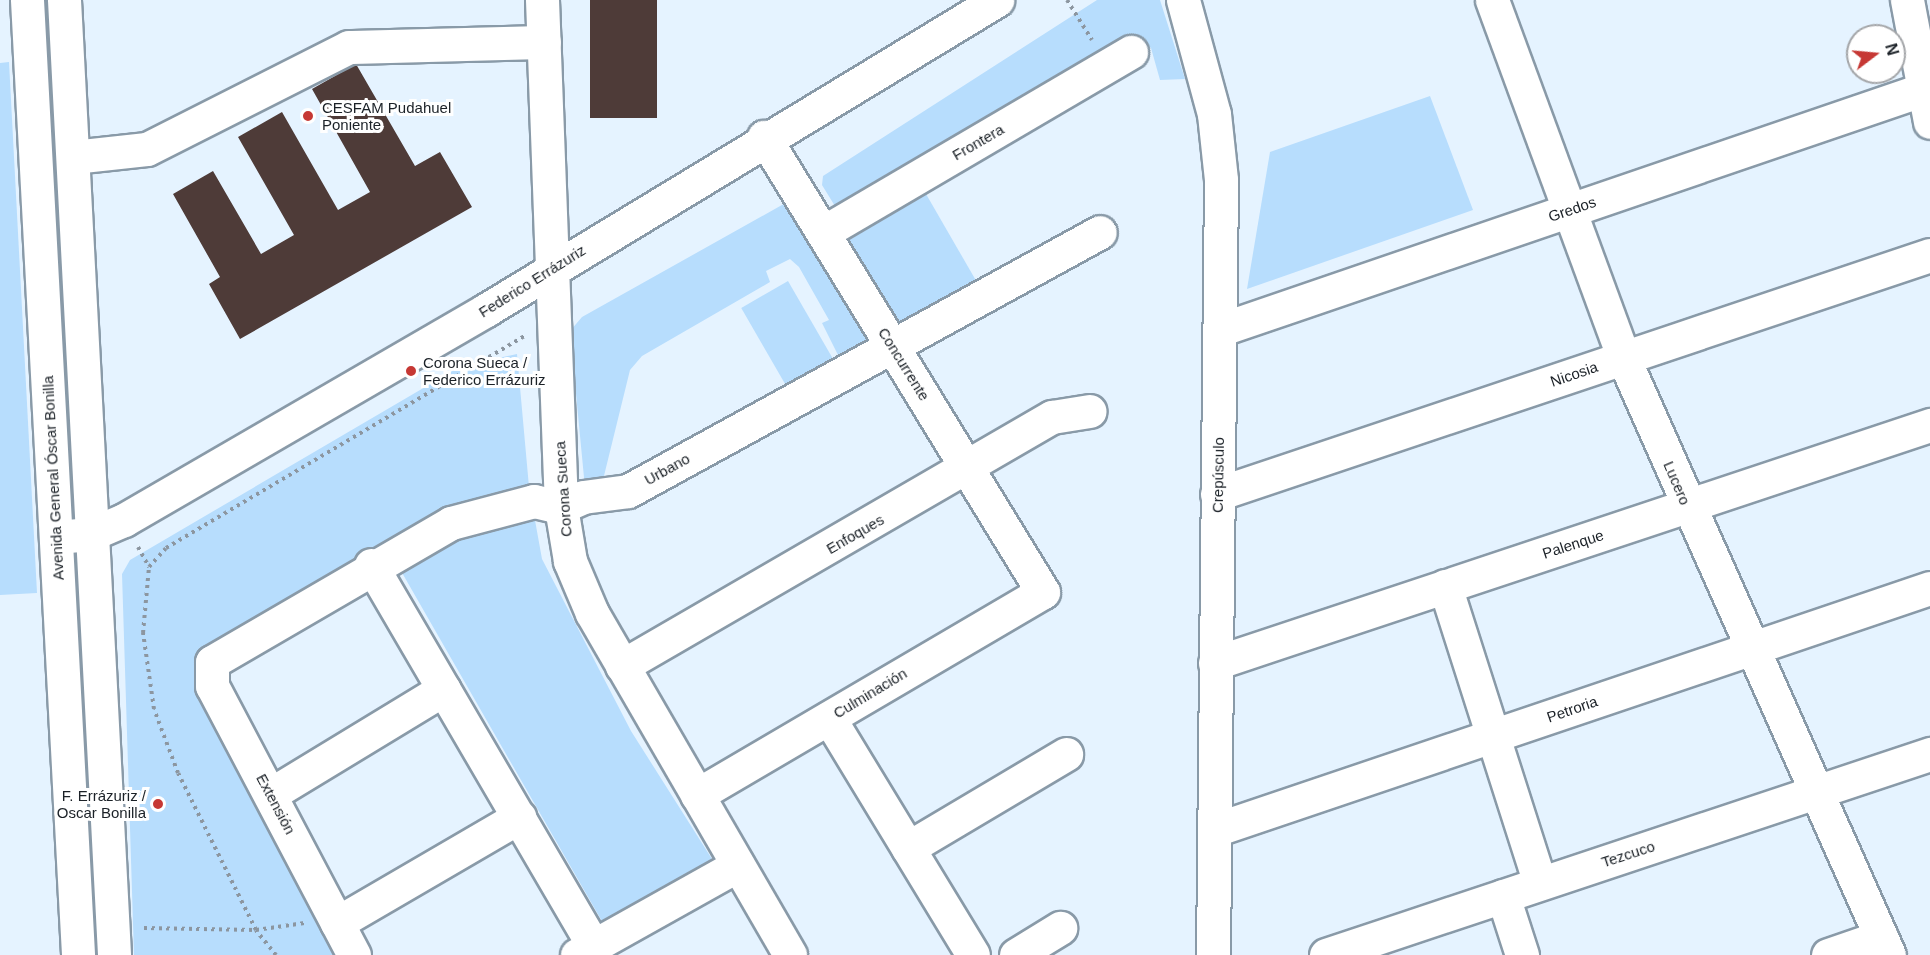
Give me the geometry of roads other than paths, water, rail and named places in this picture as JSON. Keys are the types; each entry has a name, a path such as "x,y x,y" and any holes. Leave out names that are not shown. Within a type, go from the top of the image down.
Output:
{"street":[{"name":"Avenida General Óscar Bonilla","path":"27,0 78,955"},
{"path":"64,0 113,941"},
{"name":"Corona Sueca","path":"542,0 554,268 561,507 579,588 790,955"},
{"name":"Federico Errázuriz","path":"56,537 91,534 124,520 554,268 764,137 996,0"},
{"name":"Crepúsculo","path":"1183,0 1202,61 1219,147 1213,955"},
{"name":"Lucero","path":"1492,0 1567,211 1623,357 1686,506 1750,649 1818,791 1885,946"},
{"path":"1907,0 1930,122"},
{"path":"73,157 147,149 349,47 544,42"},
{"name":"Frontera","path":"824,232 1119,59"},
{"name":"Gredos","path":"1219,330 1924,89"},
{"name":"Concurrente","path":"764,137 1043,592"},
{"name":"Urbano","path":"561,507 583,497 628,491 891,343 1100,232"},
{"name":"Nicosia","path":"1217,494 1930,255"},
{"name":"Enfoques","path":"622,666 969,469 1052,417 1090,411"},
{"name":"Palenque","path":"1215,663 1930,425"},
{"path":"561,507 534,501 451,524 371,565 519,817 586,950 738,865"},
{"name":"Extensión","path":"354,955 327,922 271,794 212,686 209,669 221,654 371,565"},
{"path":"1445,586 1540,884"},
{"name":"Petroria","path":"1214,830 1930,588"},
{"name":"Culminación","path":"697,795 1043,592"},
{"path":"271,794 444,689"},
{"path":"829,718 973,955"},
{"path":"908,848 1066,754"},
{"name":"Tezcuco","path":"1326,955 1930,754"},
{"path":"327,922 519,817"},
{"path":"1503,896 1522,955"},
{"path":"1016,955 1060,928"},
{"path":"1828,955 1885,946"}],"place":[{"name":"CESFAM Pudahuel Poniente","path":"308,116"},
{"name":"Corona Sueca / Federico Errázuriz","path":"411,371"},
{"name":"F. Errázuriz / Oscar Bonilla","path":"158,804"}]}
